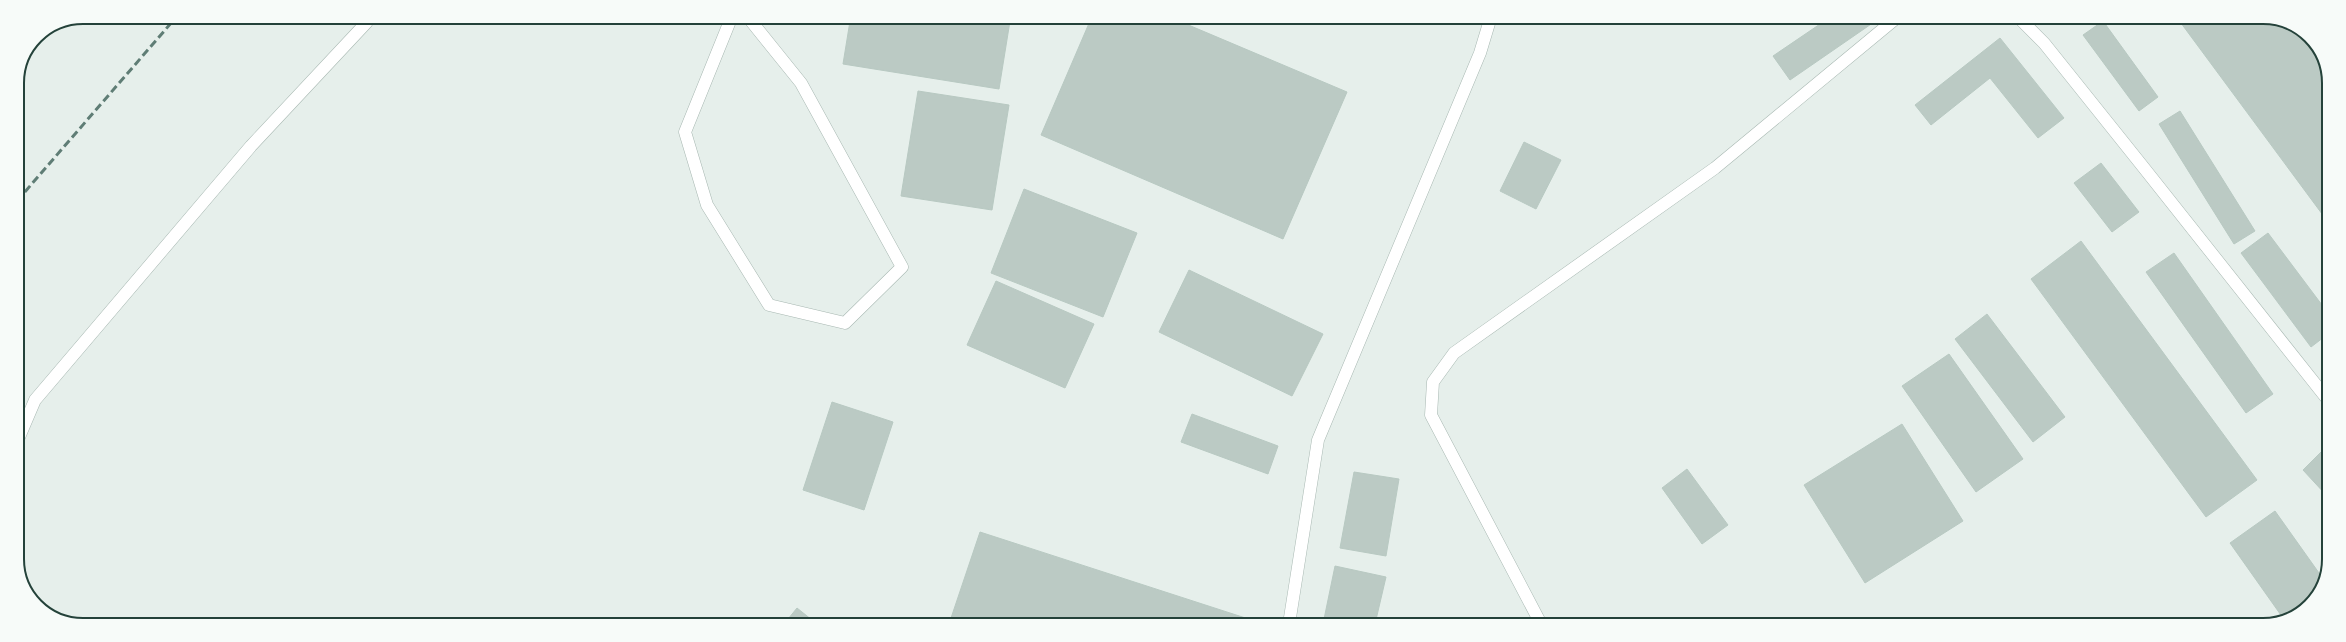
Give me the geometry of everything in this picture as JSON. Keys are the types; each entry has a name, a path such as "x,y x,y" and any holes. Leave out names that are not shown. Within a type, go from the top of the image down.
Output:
{"street":[{"path":"24,426 35,400 251,146 365,24"},
{"path":"729,24 685,132 707,205 769,304 845,323 902,267 801,83 753,24"},
{"path":"1289,618 1318,440 1480,53 1489,24"},
{"path":"1538,618 1431,415 1433,382 1454,353 1715,168 1889,24"},
{"path":"2025,24 2044,43 2322,392"}],"building":[{"path":"850,24 1010,24 999,89 843,64"},
{"path":"1089,24 1186,24 1347,92 1283,239 1041,135"},
{"path":"1820,24 1871,24 1790,80 1773,56"},
{"path":"2099,24 2105,24 2158,97 2139,111 2083,35"},
{"path":"2182,24 2263,24 2278,26 2299,36 2307,44 2317,61 2322,80 2322,214"},
{"path":"2000,38 2064,118 2038,138 1990,78 1931,125 1915,105"},
{"path":"918,91 1009,105 992,210 901,196"},
{"path":"2180,111 2255,231 2234,244 2159,124"},
{"path":"1524,142 1561,160 1536,209 1500,191"},
{"path":"2101,163 2139,212 2112,232 2074,183"},
{"path":"1024,189 1137,233 1103,317 991,273"},
{"path":"2268,233 2322,305 2322,339 2311,347 2241,253"},
{"path":"2081,241 2257,480 2206,517 2031,279"},
{"path":"2174,253 2273,394 2246,413 2146,272"},
{"path":"1189,270 1323,334 1292,396 1159,332"},
{"path":"996,281 1094,324 1065,388 967,345"},
{"path":"1987,314 2065,417 2033,442 1955,339"},
{"path":"1949,354 2023,459 1976,492 1902,386"},
{"path":"832,402 893,422 864,510 803,490"},
{"path":"1192,414 1278,446 1268,474 1181,442"},
{"path":"1902,424 1963,521 1865,583 1804,485"},
{"path":"2321,452 2322,491 2303,470"},
{"path":"1687,469 1728,525 1702,544 1662,488"},
{"path":"1354,472 1399,479 1386,556 1340,548"},
{"path":"2275,511 2320,574 2316,585 2305,601 2289,612 2281,615 2230,543"},
{"path":"980,532 1245,618 951,618"},
{"path":"1335,566 1386,577 1376,618 1324,618"},
{"path":"797,608 810,618 789,618"}],"railway":[{"path":"24,193 170,24"}]}
